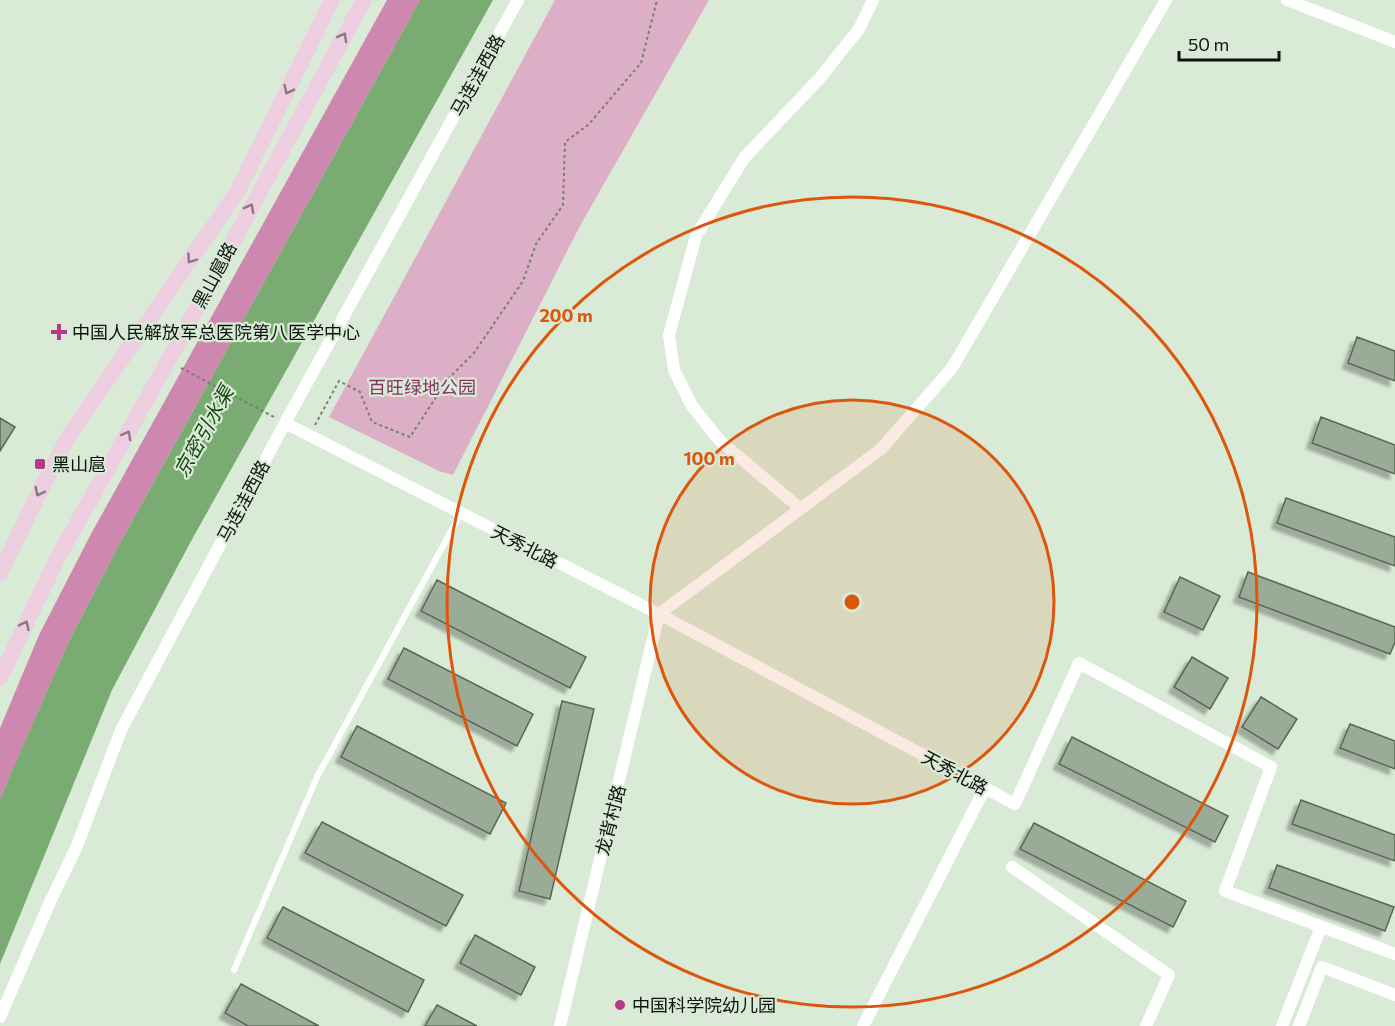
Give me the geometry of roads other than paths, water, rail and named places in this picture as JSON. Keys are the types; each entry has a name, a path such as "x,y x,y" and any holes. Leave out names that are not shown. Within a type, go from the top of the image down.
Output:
{"main road":[{"name":"黑山扈路","path":"0,573 70,434 237,192 333,0"},
{"name":"黑山扈路","path":"0,678 58,557 168,361 364,0"}],"street":[{"name":"马连洼西路","path":"0,1017 77,846 121,730 285,423 518,0"},
{"path":"801,509 720,441 692,406 674,370 669,334 696,236 744,158 819,79 859,29 873,0"},
{"path":"659,614 881,449 952,368 1166,0"},
{"path":"1287,0 1395,42"},
{"name":"天秀北路","path":"285,423 659,614 1015,804 1078,663 1271,767 1225,891 1395,954"},
{"name":"龙背村路","path":"560,1026 659,614"},
{"path":"863,1026 985,788"},
{"path":"1012,867 1169,975 1146,1026"},
{"path":"1282,1026 1321,927"},
{"path":"1299,1026 1322,968 1395,995"}],"lane":[{"path":"234,970 317,777 461,513"}],"water":[{"name":"京密引水渠","path":"420,0 493,0 190,543 112,690 0,964 0,799 12,771 69,641 119,545"}],"place":[{"name":"中国人民解放军总医院第八医学中心","path":"59,332"},
{"name":"黑山扈","path":"40,464"},
{"name":"中国科学院幼儿园","path":"620,1005"}],"park label":[{"name":"百旺绿地公园","path":"422,387"}]}
